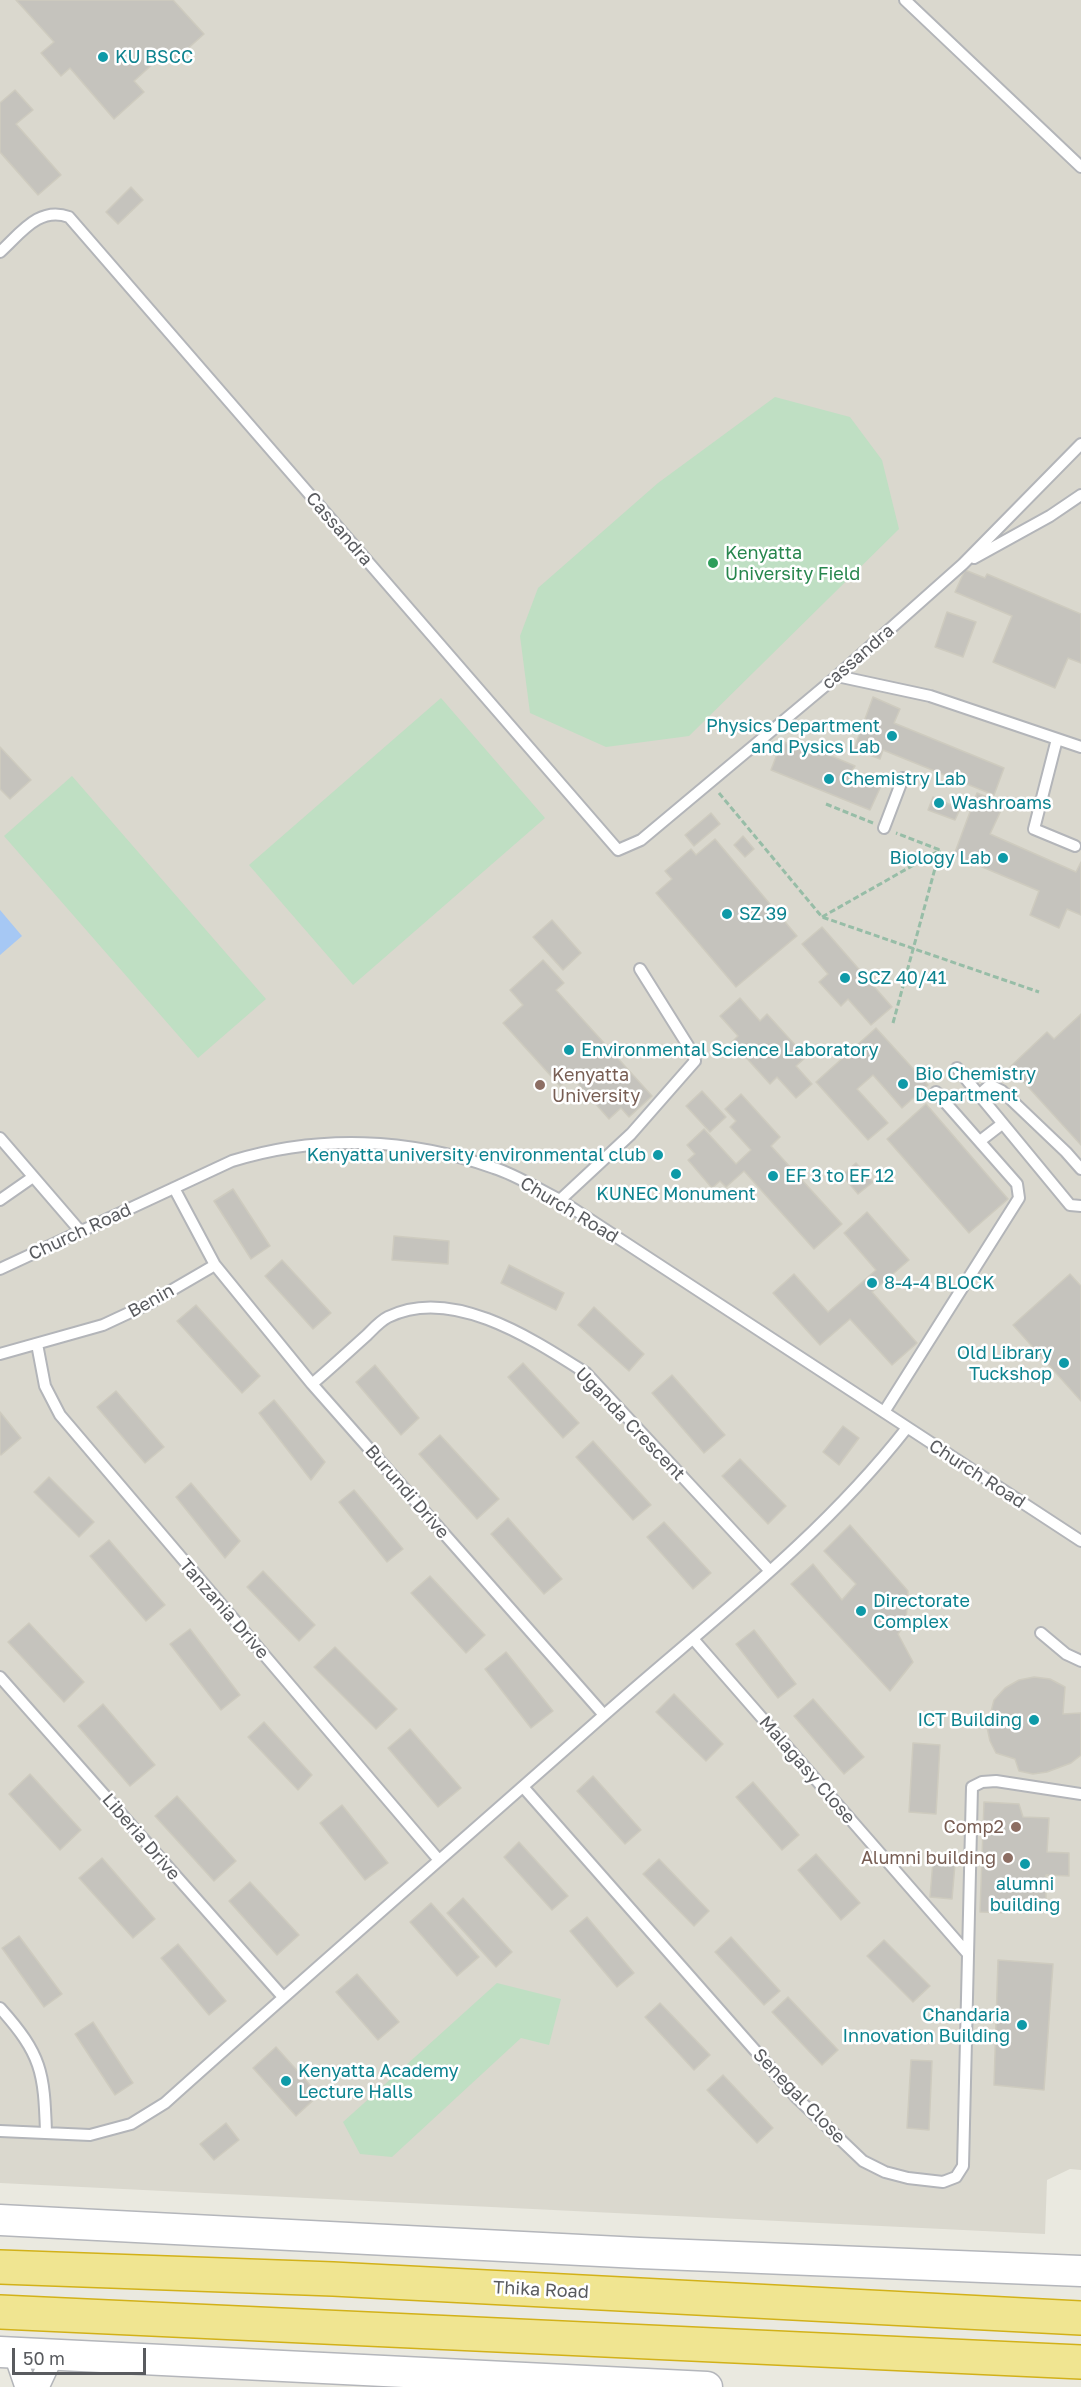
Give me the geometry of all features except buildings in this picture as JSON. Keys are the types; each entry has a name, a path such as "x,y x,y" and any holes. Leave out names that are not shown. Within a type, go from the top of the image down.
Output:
{"highway":[{"name":"Thika Road","path":"0,2267 333,2279 1081,2318"},
{"path":"0,2312 1081,2362"}],"main road":[{"path":"0,2220 651,2254 1081,2271"},
{"path":"7,2352 566,2383 707,2387"}],"street":[{"path":"7,2352 26,2387"},
{"path":"38,2387 54,2353"}],"lane":[{"path":"905,0 1081,167"},
{"name":"Cassandra","path":"0,252 43,215 56,213 69,218 618,850"},
{"name":"cassandra","path":"618,850 641,840 837,676 963,564 1081,444"},
{"path":"963,564 1050,516 1081,495"},
{"path":"837,676 910,691 1081,747"},
{"path":"1057,739 1034,829 1075,846"},
{"path":"884,828 903,778"},
{"path":"560,1200 631,1134 695,1061 692,1052 640,969"},
{"path":"957,1068 1070,1205 1081,1206"},
{"path":"979,1095 990,1085 1002,1091 1081,1169"},
{"path":"884,1412 1019,1198 1017,1184 936,1092"},
{"path":"980,1141 1002,1124"},
{"path":"0,1138 81,1232"},
{"name":"Church Road","path":"0,1269 232,1161 260,1152 299,1145 364,1142 429,1149 496,1168 560,1200 884,1412 906,1429 1081,1541"},
{"path":"0,1200 33,1177"},
{"path":"174,1188 215,1265"},
{"name":"Benin","path":"0,1354 103,1326 215,1265"},
{"name":"Burundi Drive","path":"215,1265 312,1384 604,1715"},
{"name":"Uganda Crescent","path":"312,1384 387,1318 410,1310 444,1309 493,1319 549,1349 586,1373 770,1571"},
{"name":"Tanzania Drive","path":"37,1344 45,1386 60,1416 438,1858"},
{"path":"0,2131 90,2135 112,2131 131,2124 165,2103 438,1858 524,1788 604,1715 694,1640 770,1571 876,1467 906,1429"},
{"path":"1041,1633 1066,1654 1081,1661"},
{"name":"Malagasy Close","path":"694,1640 968,1954"},
{"name":"Liberia Drive","path":"0,1677 283,1997"},
{"name":"Senegal Close","path":"524,1788 797,2098 863,2161 885,2172 908,2178 943,2182 956,2177 963,2166 972,1787 982,1782 996,1781 1081,1794"},
{"path":"0,2008 28,2042 40,2065 44,2086 46,2132"}],"path":[{"path":"710,782 822,916 1039,992"},
{"path":"826,804 940,850"},
{"path":"822,916 940,850"},
{"path":"893,1023 940,850"}],"shaded area":[{"name":"Kenyatta University","path":"0,0 1081,0 1081,2170 1070,2169 1047,2180 1045,2234 0,2183"}],"green space":[{"path":"775,397 850,417 882,460 899,529 689,736 606,747 530,713 520,636 538,588 658,483"},
{"path":"441,698 545,818 353,985 249,865"},
{"path":"72,776 266,999 198,1058 4,836"},
{"path":"497,1983 561,1999 549,2045 521,2038 392,2157 360,2154 343,2122"}],"water":[{"path":"0,910 22,936 0,955"}],"place":[{"name":"KU BSCC","path":"103,57"},
{"name":"Kenyatta University Field","path":"713,563"},
{"name":"Physics Department and Pysics Lab","path":"892,736"},
{"name":"Chemistry Lab","path":"829,779"},
{"name":"Washroams","path":"939,803"},
{"name":"Biology Lab","path":"1003,858"},
{"name":"SZ 39","path":"727,914"},
{"name":"SCZ 40/41","path":"845,978"},
{"name":"Environmental Science Laboratory","path":"569,1050"},
{"name":"Bio Chemistry Department","path":"903,1084"},
{"name":"Kenyatta University","path":"540,1085"},
{"name":"Kenyatta university environmental club","path":"658,1155"},
{"name":"KUNEC Monument","path":"676,1174"},
{"name":"EF 3 to EF 12","path":"773,1176"},
{"name":"8-4-4 BLOCK","path":"872,1283"},
{"name":"Old Library Tuckshop","path":"1064,1363"},
{"name":"Directorate Complex","path":"861,1611"},
{"name":"ICT Building","path":"1034,1720"},
{"name":"Comp2","path":"1016,1827"},
{"name":"Alumni building","path":"1008,1858"},
{"name":"alumni building","path":"1025,1864"},
{"name":"Chandaria Innovation Building","path":"1022,2025"},
{"name":"Kenyatta Academy Lecture Halls","path":"286,2081"}]}
